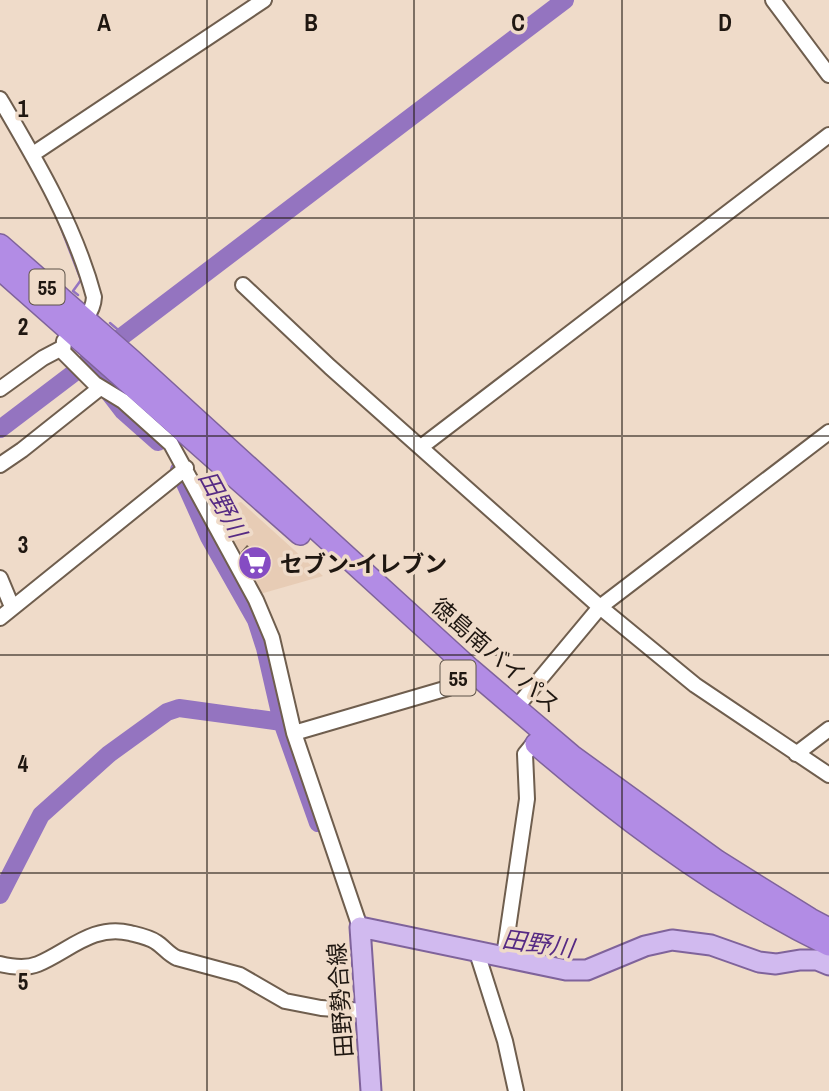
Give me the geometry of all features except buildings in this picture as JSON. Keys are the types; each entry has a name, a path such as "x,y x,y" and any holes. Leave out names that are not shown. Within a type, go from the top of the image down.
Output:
{"highway":[{"name":"徳島南バイパス","path":"0,245 77,338"},
{"name":"徳島南バイパス","path":"0,269 77,338 124,365 572,756 717,862 829,929"},
{"name":"徳島南バイパス","path":"124,365 460,680 581,783 715,880 797,930 829,945"}],"main road":[{"name":"田野勢合線","path":"371,1091 360,927 479,954 504,956 566,970 587,970 645,946 672,940 711,945 760,962 776,964 817,960 829,965"}],"street":[{"path":"33,154 264,0"},
{"path":"773,0 829,75"},
{"path":"0,99 33,154 72,235 94,297 94,307 77,338 43,358 0,389"},
{"path":"421,447 829,135"},
{"path":"243,285 330,367 600,607 695,685 829,775"},
{"path":"77,338 97,386 123,401 171,444 181,471 265,619 294,733 360,927"},
{"path":"2,457 97,386"},
{"path":"515,709 600,607 829,432"},
{"path":"0,618 181,471"},
{"path":"0,578 10,602 15,606"},
{"path":"294,733 449,688 460,680"},
{"path":"796,754 829,729"},
{"path":"504,956 527,799 525,754 534,743"},
{"path":"0,964 23,967 37,964 73,943 114,930 151,939 177,958 240,975 285,1001 321,1008 364,1011"},
{"path":"479,954 505,1041 516,1091"}],"shaded area":[{"path":"241,502 323,576 260,594 214,510"}],"waterway":[{"name":"田野川","path":"0,429 565,0"},
{"path":"58,220 81,280 73,291 78,295"},
{"path":"110,323 123,334"},
{"name":"田野川","path":"86,363 123,411 158,442"},
{"name":"田野川","path":"179,470 209,537 256,620 282,722 318,823"},
{"path":"0,895 41,815 109,754 167,712 179,708 282,722"}],"place":[{"name":"セブン-イレブン","path":"255,563"}]}
